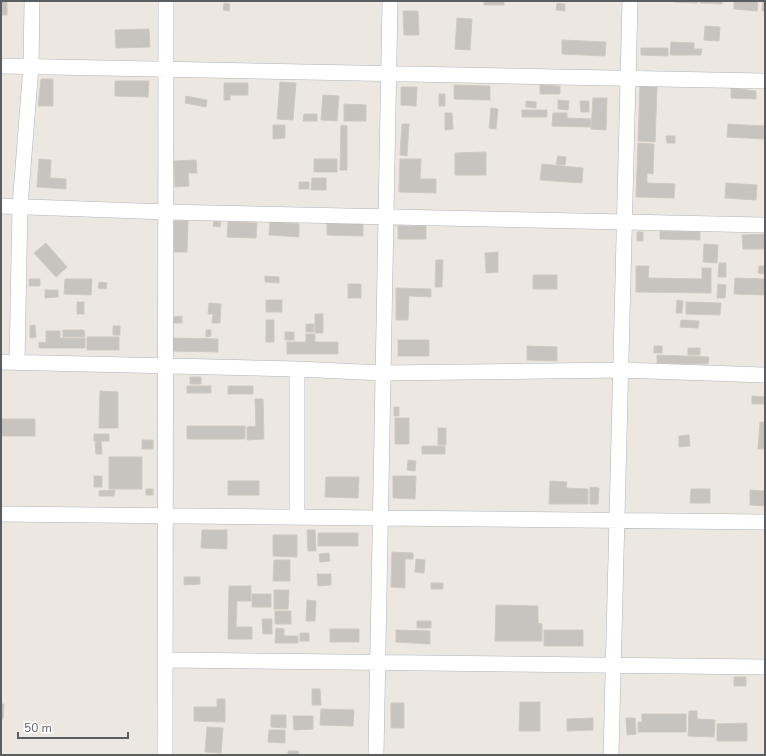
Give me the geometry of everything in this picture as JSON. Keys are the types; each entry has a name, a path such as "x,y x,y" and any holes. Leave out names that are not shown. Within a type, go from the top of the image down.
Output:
{"street":[{"path":"17,362 20,206 31,66 32,1"},
{"path":"165,755 166,1"},
{"path":"376,755 390,1"},
{"path":"611,755 630,1"},
{"path":"1,66 765,81"},
{"path":"1,206 166,212 765,224"},
{"path":"1,362 297,369 383,373 621,370 765,375"},
{"path":"297,369 297,517"},
{"path":"1,514 765,522"},
{"path":"165,660 765,667"}],"building":[{"path":"1,1 7,1 7,15 1,15"},
{"path":"484,1 504,1 504,5 484,5"},
{"path":"697,1 697,3 673,2"},
{"path":"700,1 722,1 722,4 700,3"},
{"path":"734,1 758,1 757,11 734,9"},
{"path":"763,1 765,1 765,11 762,11"},
{"path":"224,3 230,4 229,11 223,10"},
{"path":"557,3 565,4 565,11 556,10"},
{"path":"403,11 418,11 419,35 404,35"},
{"path":"457,18 472,19 470,50 455,49"},
{"path":"705,26 720,27 719,41 704,40"},
{"path":"149,29 150,47 116,48 115,30"},
{"path":"562,40 606,42 605,56 562,54"},
{"path":"671,42 694,43 694,49 702,49 701,55 670,55"},
{"path":"641,48 668,48 668,56 641,55"},
{"path":"41,79 53,79 53,106 38,106"},
{"path":"115,81 149,81 148,97 115,96"},
{"path":"280,82 296,83 293,120 277,119"},
{"path":"224,83 248,83 248,95 230,95 230,100 224,100"},
{"path":"454,85 490,86 490,100 454,99"},
{"path":"540,85 560,86 560,94 540,94"},
{"path":"640,86 657,87 655,142 638,141"},
{"path":"401,87 417,87 416,106 401,105"},
{"path":"731,88 756,91 756,99 731,98"},
{"path":"439,94 445,94 445,106 439,106"},
{"path":"323,95 339,96 337,121 321,120"},
{"path":"186,96 207,100 206,107 185,103"},
{"path":"593,98 607,98 606,130 591,129"},
{"path":"558,100 569,101 568,110 558,109"},
{"path":"526,101 536,102 536,108 526,107"},
{"path":"580,101 589,101 589,112 581,112"},
{"path":"344,104 366,105 366,121 344,121"},
{"path":"491,108 498,109 496,129 489,128"},
{"path":"522,110 547,110 547,117 522,117"},
{"path":"445,113 452,113 453,129 445,130"},
{"path":"553,113 567,113 567,118 591,119 591,127 552,126"},
{"path":"304,114 317,114 317,121 303,121"},
{"path":"402,124 409,124 407,156 400,155"},
{"path":"728,124 764,126 764,139 727,137"},
{"path":"273,125 285,125 285,138 273,139"},
{"path":"341,125 347,126 347,170 340,170"},
{"path":"666,136 675,136 675,143 667,143"},
{"path":"638,143 654,144 653,174 647,173 647,183 675,184 674,198 636,197"},
{"path":"486,152 486,175 455,175 455,153"},
{"path":"558,156 566,157 565,165 556,164"},
{"path":"39,159 51,160 50,178 66,179 66,189 37,187"},
{"path":"314,159 337,159 337,172 314,172"},
{"path":"400,159 421,159 420,179 436,179 436,193 399,192"},
{"path":"196,160 197,173 188,173 189,186 175,187 174,161"},
{"path":"542,164 583,168 582,183 540,180"},
{"path":"312,178 326,178 326,190 311,190"},
{"path":"299,182 309,182 309,189 299,189"},
{"path":"726,183 757,185 756,200 725,198"},
{"path":"174,221 188,221 187,252 174,252"},
{"path":"214,221 221,222 220,227 213,226"},
{"path":"327,221 363,222 363,236 327,235"},
{"path":"228,222 257,223 256,238 227,237"},
{"path":"270,222 299,224 299,237 269,235"},
{"path":"398,226 426,226 426,239 398,239"},
{"path":"660,231 700,232 700,240 660,239"},
{"path":"637,232 643,232 643,241 637,241"},
{"path":"765,234 765,249 743,249 742,235"},
{"path":"46,243 67,267 56,277 34,253"},
{"path":"704,244 718,245 717,263 703,262"},
{"path":"498,252 498,272 486,273 485,253"},
{"path":"436,260 443,260 442,287 435,287"},
{"path":"719,263 726,263 726,277 718,277"},
{"path":"636,266 649,266 648,278 702,279 702,268 711,268 711,293 636,292"},
{"path":"759,266 765,266 764,274 758,273"},
{"path":"533,275 557,275 557,289 533,289"},
{"path":"265,276 279,277 279,283 265,282"},
{"path":"735,278 765,279 765,295 734,294"},
{"path":"29,279 40,279 40,286 29,286"},
{"path":"65,279 92,279 91,295 64,294"},
{"path":"99,282 107,283 106,289 98,288"},
{"path":"348,284 361,284 361,298 348,298"},
{"path":"718,284 726,285 725,298 717,298"},
{"path":"396,288 431,289 431,297 409,296 408,320 396,320"},
{"path":"45,290 58,290 58,297 45,298"},
{"path":"266,300 282,300 282,312 266,312"},
{"path":"677,300 683,301 682,313 676,313"},
{"path":"77,302 84,302 84,314 77,314"},
{"path":"686,302 721,303 720,315 686,314"},
{"path":"209,303 221,304 220,323 212,323 213,314 208,314"},
{"path":"315,314 323,314 323,333 315,333"},
{"path":"182,316 182,323 173,323 173,317"},
{"path":"266,320 274,320 274,342 266,342"},
{"path":"681,320 699,321 698,328 680,327"},
{"path":"306,324 314,324 314,332 306,332"},
{"path":"35,325 36,337 30,338 30,326"},
{"path":"113,326 120,326 120,335 113,335"},
{"path":"63,330 84,330 85,337 63,337"},
{"path":"206,330 211,330 211,336 206,337"},
{"path":"46,331 60,331 60,338 85,338 85,348 39,348 39,342 46,343"},
{"path":"285,332 294,332 294,340 285,340"},
{"path":"306,334 315,334 315,342 338,342 338,354 287,354 287,342 306,342"},
{"path":"87,337 119,337 119,350 87,350"},
{"path":"171,338 218,339 218,352 171,351"},
{"path":"398,340 429,340 429,356 398,356"},
{"path":"527,346 557,347 557,361 527,360"},
{"path":"654,346 662,346 662,353 654,353"},
{"path":"688,348 700,348 700,355 688,355"},
{"path":"657,355 709,357 708,364 657,363"},
{"path":"190,377 201,377 201,384 190,384"},
{"path":"187,386 211,386 211,393 187,393"},
{"path":"228,386 253,386 253,394 228,394"},
{"path":"100,391 118,392 118,428 99,428"},
{"path":"752,396 765,397 765,404 752,404"},
{"path":"255,399 263,399 264,439 247,440 247,427 256,426"},
{"path":"394,407 399,407 399,416 394,416"},
{"path":"395,418 409,418 409,444 395,444"},
{"path":"1,419 35,419 35,436 1,436"},
{"path":"760,422 765,422 765,449 758,449"},
{"path":"187,426 245,426 245,439 187,439"},
{"path":"438,428 446,428 446,445 438,445"},
{"path":"94,434 109,434 109,441 94,441"},
{"path":"689,435 690,446 679,447 679,436"},
{"path":"142,440 153,440 153,449 142,449"},
{"path":"101,441 102,454 96,454 95,442"},
{"path":"422,446 445,446 445,454 422,454"},
{"path":"109,457 142,457 142,489 109,489"},
{"path":"408,460 416,461 415,471 407,470"},
{"path":"94,476 102,476 102,487 94,487"},
{"path":"393,476 416,476 415,499 393,498"},
{"path":"326,477 359,477 358,498 325,497"},
{"path":"228,481 259,481 259,495 228,495"},
{"path":"550,481 567,482 566,488 588,489 588,504 549,504"},
{"path":"590,487 599,488 598,504 590,504"},
{"path":"146,489 153,489 153,495 146,495"},
{"path":"691,489 710,489 710,503 690,503"},
{"path":"115,490 114,496 99,496 99,491"},
{"path":"750,490 765,491 765,506 750,505"},
{"path":"202,530 227,530 227,549 201,548"},
{"path":"307,530 315,530 316,551 308,551"},
{"path":"318,533 358,533 358,546 318,546"},
{"path":"273,535 297,535 297,557 273,556"},
{"path":"392,552 413,553 413,559 405,559 405,588 391,587"},
{"path":"329,553 330,561 320,562 319,554"},
{"path":"416,559 425,560 424,573 415,572"},
{"path":"274,560 290,560 290,581 273,581"},
{"path":"317,574 331,574 331,585 318,586"},
{"path":"184,577 200,577 200,584 184,585"},
{"path":"431,583 443,583 443,589 431,589"},
{"path":"229,586 251,586 251,601 237,601 236,627 252,627 252,639 228,639"},
{"path":"274,590 289,590 288,609 274,609"},
{"path":"252,594 271,594 271,607 252,607"},
{"path":"307,600 316,601 315,621 306,621"},
{"path":"496,605 538,606 538,623 542,624 542,641 495,641"},
{"path":"275,611 291,611 291,624 275,624"},
{"path":"262,619 272,619 272,634 263,634"},
{"path":"417,621 431,621 431,628 417,628"},
{"path":"276,628 284,629 284,636 298,636 298,643 275,643"},
{"path":"330,629 359,629 359,642 330,642"},
{"path":"396,630 430,631 430,644 396,642"},
{"path":"544,630 583,630 583,646 544,646"},
{"path":"300,633 309,633 309,641 300,641"},
{"path":"734,677 746,677 746,686 734,686"},
{"path":"312,689 320,689 321,705 312,705"},
{"path":"217,699 225,699 225,722 194,721 194,707 217,707"},
{"path":"520,702 540,702 540,731 519,731"},
{"path":"391,703 404,703 404,728 391,728"},
{"path":"1,704 4,704 3,719 1,719"},
{"path":"321,709 354,710 353,726 320,725"},
{"path":"689,711 697,711 697,719 715,720 714,737 688,736"},
{"path":"642,714 686,714 686,732 638,732 638,722 642,722"},
{"path":"271,715 286,715 286,728 271,727"},
{"path":"293,716 313,716 313,729 294,730"},
{"path":"593,718 593,730 567,731 567,719"},
{"path":"626,718 635,718 636,734 627,735"},
{"path":"747,723 747,741 717,741 717,724"},
{"path":"207,727 223,728 221,753 205,752"},
{"path":"269,730 285,730 285,743 268,742"},
{"path":"288,751 298,751 299,755 288,755"}]}
